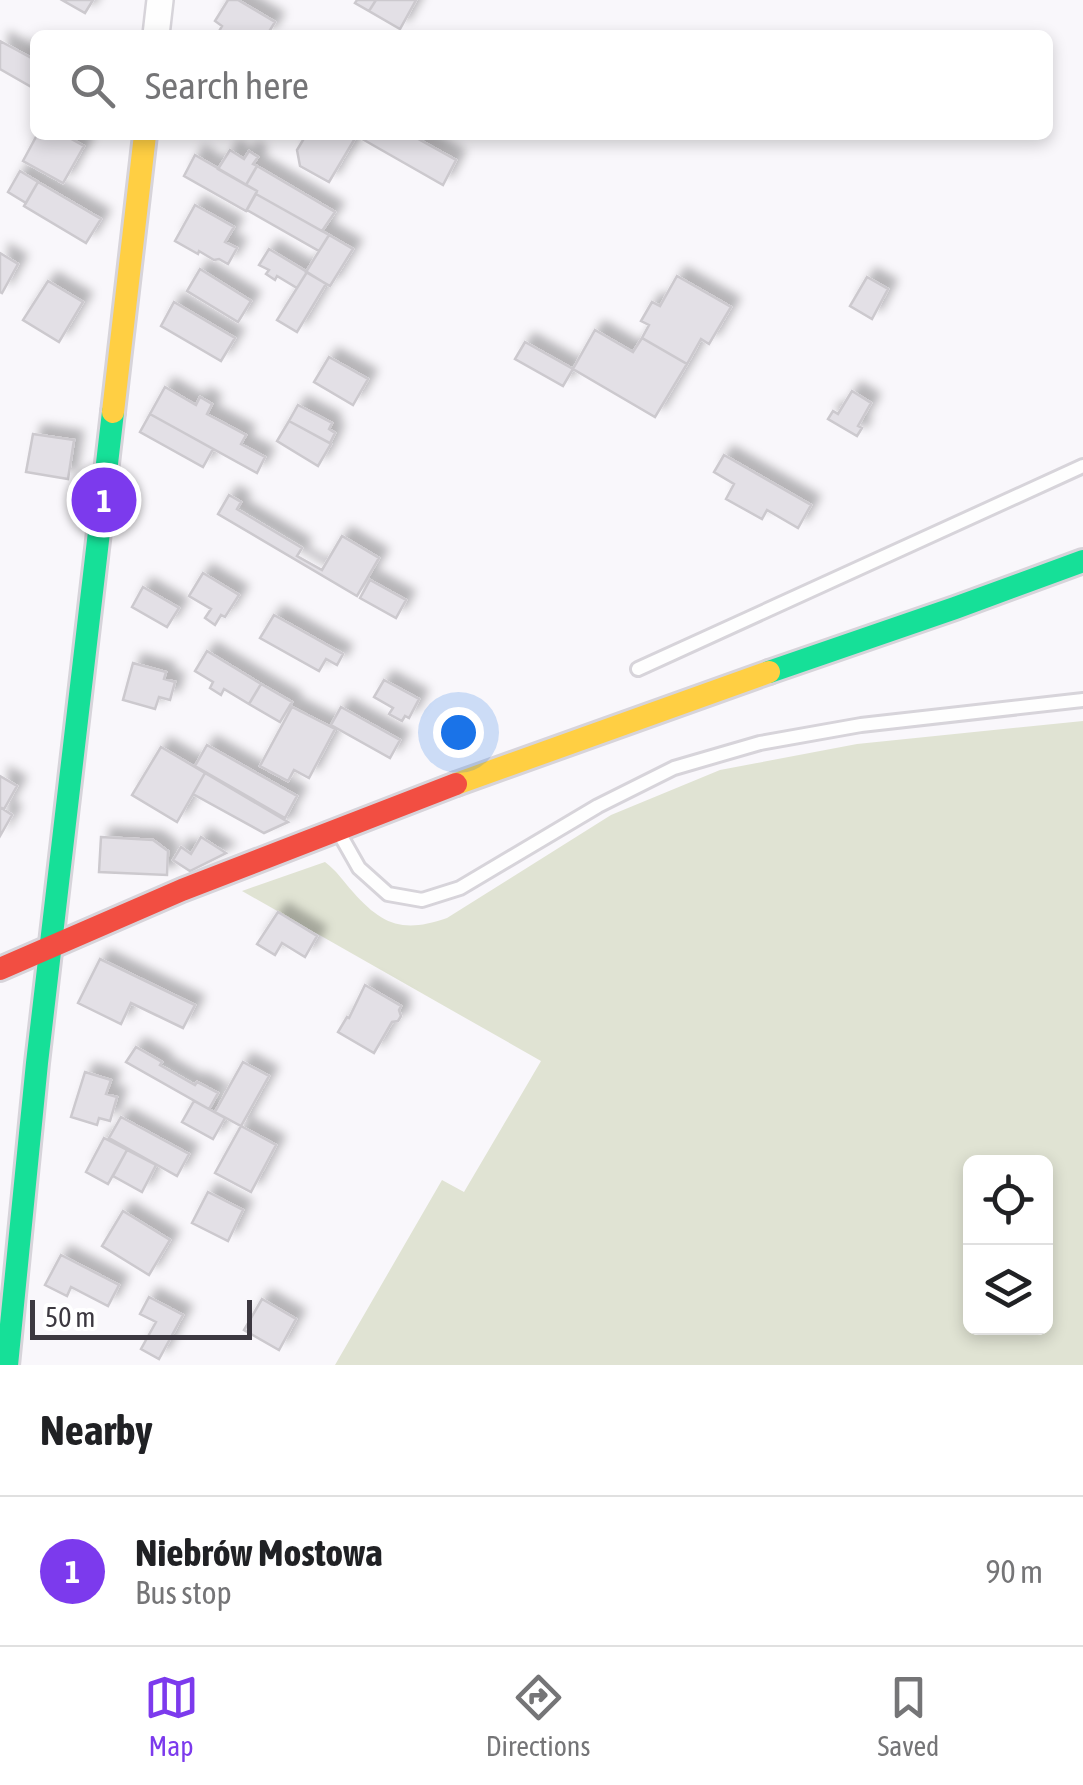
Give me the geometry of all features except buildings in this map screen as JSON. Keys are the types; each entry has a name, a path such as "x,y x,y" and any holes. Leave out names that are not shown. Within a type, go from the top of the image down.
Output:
{"street":[{"path":"157,30 160,0"},
{"path":"6,1365 144,140"},
{"path":"0,970 336,829 1083,561"}],"lane":[{"path":"638,669 1083,466"},
{"path":"336,829 359,868 388,894 422,900 460,888 598,806 674,768 760,743 861,724 1083,700"}],"green space":[{"path":"1083,721 1083,1365 335,1365 442,1180 464,1192 541,1061 242,891 325,862 374,913 406,925 432,923 447,918 611,815 720,770 857,744"}],"traffic: fast":[{"path":"7,1365 37,1063 113,412"},
{"path":"769,672 1083,561"}],"traffic: slow":[{"path":"113,412 144,140"},
{"path":"456,784 769,672"}],"traffic: jam":[{"path":"0,969 182,890 456,784"}],"place":[{"name":"Niebrów Mostowa","path":"104,500"}]}
